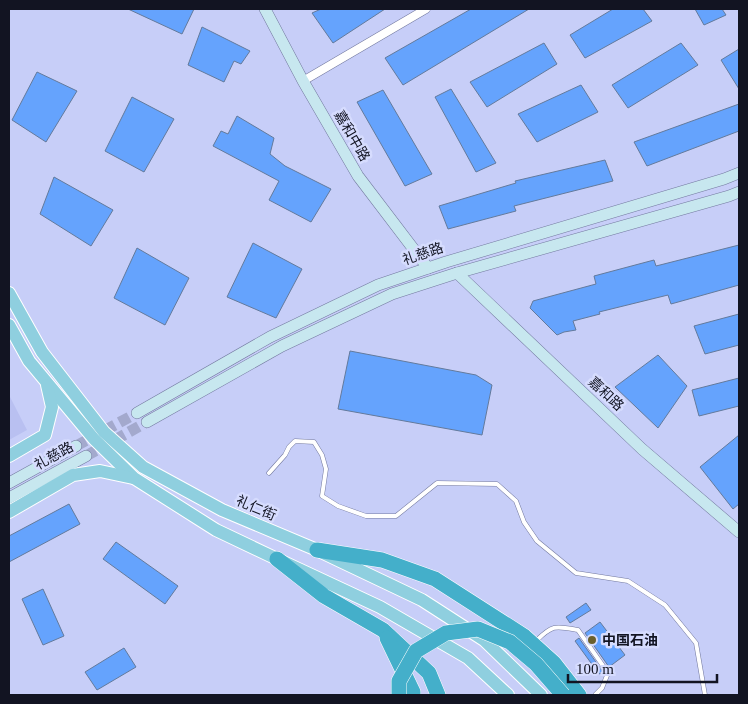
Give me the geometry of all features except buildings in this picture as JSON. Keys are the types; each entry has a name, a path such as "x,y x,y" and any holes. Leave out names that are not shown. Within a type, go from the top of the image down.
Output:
{"highway":[{"path":"317,550 382,560 435,578 524,636 554,663 579,695"},
{"path":"277,559 324,596 383,630 429,673 438,695"},
{"path":"399,695 399,681 416,651 446,633 478,629 510,642 536,664 563,695"},
{"path":"383,630 413,695"}],"main road":[{"name":"嘉和中路","path":"265,9 358,176 428,268"},
{"name":"礼慈路","path":"137,413 270,337 378,285 446,262 739,173"},
{"name":"礼慈路","path":"147,422 282,346 392,294 457,273 739,192"},
{"name":"嘉和路","path":"457,273 642,449 739,532"},
{"name":"礼仁街","path":"9,294 42,352 104,432 143,467 222,510 317,550 422,600 484,640 541,695"},
{"path":"9,325 29,361 94,439 134,478 216,530 380,607 468,658 508,695"},
{"path":"9,456 45,435 52,407 45,380"},
{"name":"礼慈路","path":"9,483 76,446"},
{"name":"礼慈路","path":"9,498 86,456"},
{"path":"9,512 73,475 100,471 134,478"}],"street":[{"path":"304,81 426,9"}],"lane":[{"path":"270,473 295,441 314,442 322,455 326,469 322,496 338,506 366,516 396,516 437,483 496,484 516,501 524,522 538,541 576,573 628,581 665,605 696,643 705,695"},
{"path":"533,644 547,630 557,627 578,630 608,673 602,688 595,695"}],"shaded area":[{"path":"9,395 27,430 9,440"}],"tunnel":[{"path":"76,446 137,413"},
{"path":"86,456 147,422"}],"place":[{"name":"中国石油","path":"592,640"}]}
